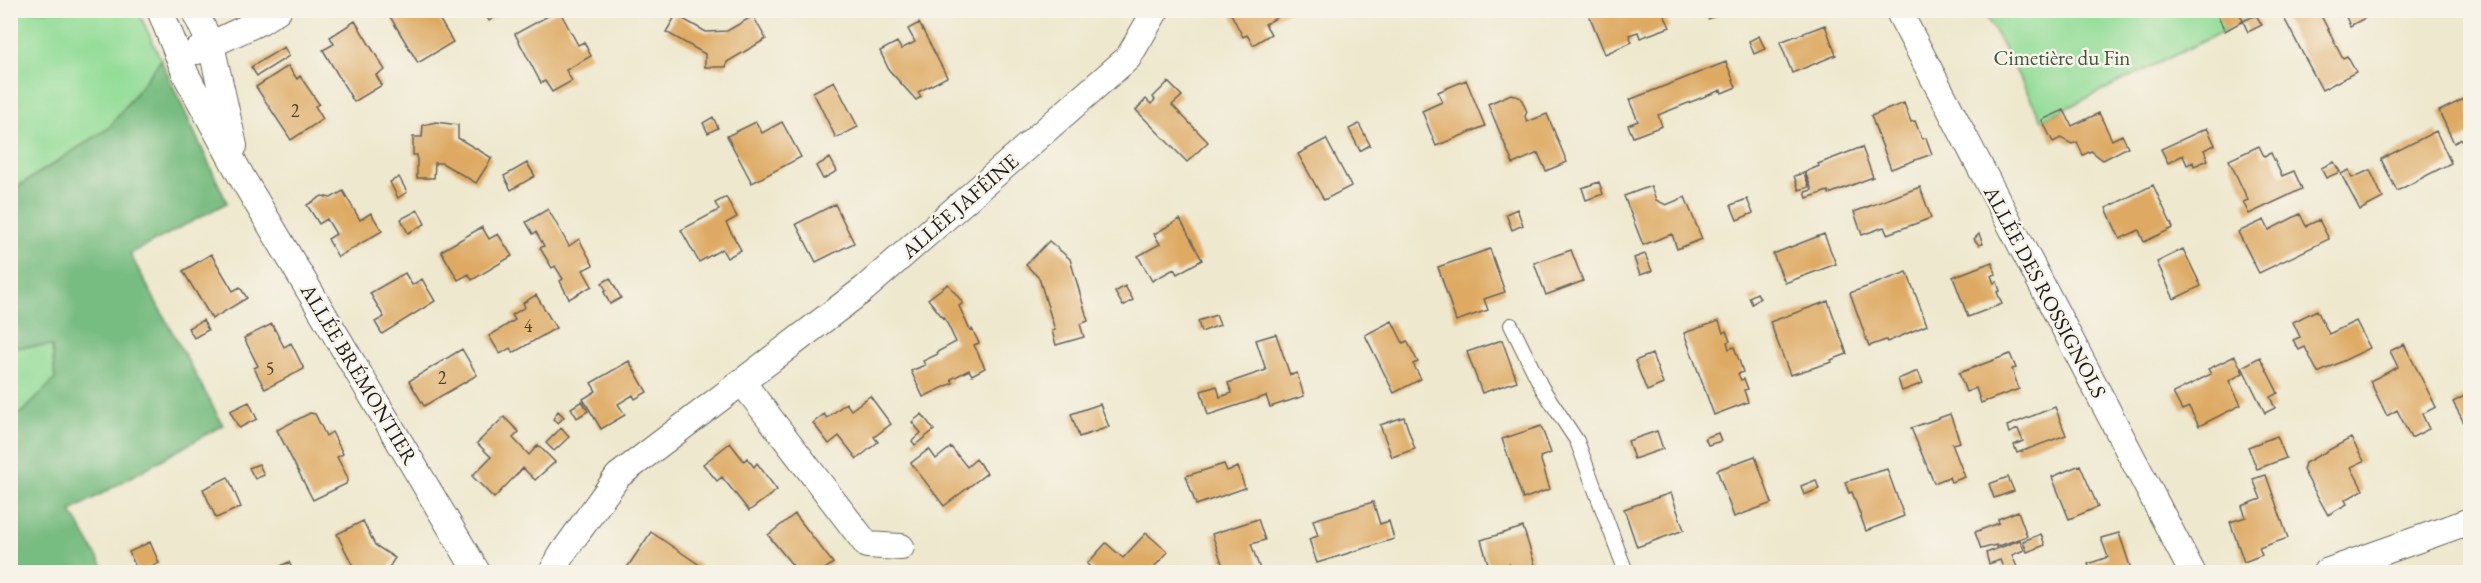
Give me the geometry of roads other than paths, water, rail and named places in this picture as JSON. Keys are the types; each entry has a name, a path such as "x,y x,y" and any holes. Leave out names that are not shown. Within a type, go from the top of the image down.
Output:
{"street":[{"name":"ALLÉE BRÉMONTIER","path":"160,10 186,75 240,176 477,573"},
{"name":"ALLÉE BRÉMONTIER","path":"194,10 211,45 240,176"},
{"path":"180,59 278,10"},
{"name":"ALLÉE JAFÉINE","path":"552,573 562,554 618,476 864,289 1128,58 1156,10"},
{"name":"ALLÉE DES ROSSIGNOLS","path":"1898,10 2192,573"},
{"path":"742,382 867,545 901,548"},
{"path":"2326,573 2470,521"}],"lane":[{"path":"1511,325 1542,388 1577,441 1626,573"}],"park label":[{"name":"Cimetière du Fin","path":"2062,58"}]}
